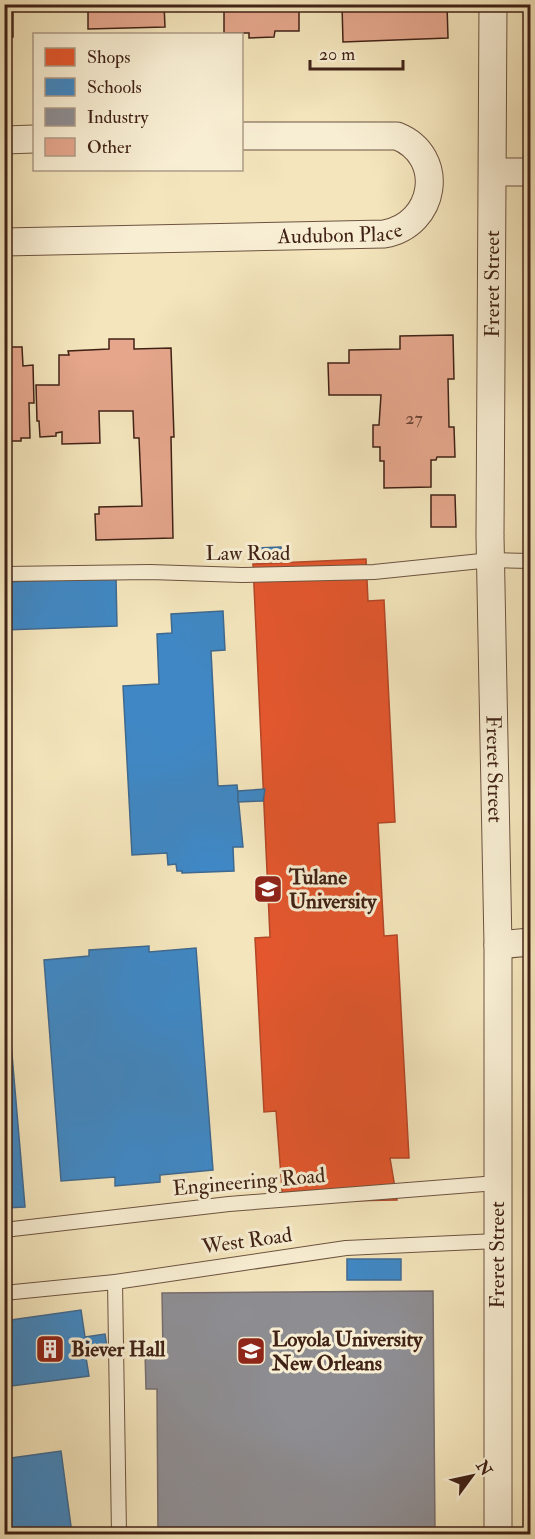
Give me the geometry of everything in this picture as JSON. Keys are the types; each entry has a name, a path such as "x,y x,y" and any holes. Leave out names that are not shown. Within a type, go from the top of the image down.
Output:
{"street":[{"name":"Freret Street","path":"493,4 491,561 498,945 498,1534"},
{"name":"Audubon Place","path":"4,242 384,234 397,231 412,222 423,209 428,196 429,174 423,158 412,145 397,136 389,134 243,136"},
{"path":"4,140 33,139"},
{"path":"493,172 531,172"},
{"path":"498,945 531,942"}],"lane":[{"name":"Law Road","path":"4,574 150,572 242,575 374,572 491,561 531,561"},
{"name":"Engineering Road","path":"4,1230 229,1204 498,1183"},
{"name":"West Road","path":"4,1293 115,1282 346,1248 497,1241"},
{"path":"115,1282 118,1534"}],"building: Shops":[{"path":"366,559 368,601 384,600 395,822 378,823 384,936 397,935 409,1158 390,1158 397,1200 283,1202 276,1111 264,1112 255,938 270,937 253,564"}],"building: Schools":[{"path":"281,547 282,560 257,562 257,548"},
{"path":"116,578 117,626 4,630 4,582"},
{"path":"223,611 225,650 211,651 218,786 237,785 243,847 233,847 234,871 182,873 182,871 177,871 176,864 168,865 167,853 132,855 123,686 159,684 157,634 172,633 171,614"},
{"path":"265,789 263,801 238,802 238,791"},
{"path":"149,946 149,952 196,948 213,1170 160,1175 160,1182 115,1186 115,1177 61,1181 44,960 89,956 89,950"},
{"path":"4,1031 10,1031 25,1207 4,1208"},
{"path":"347,1259 401,1259 401,1280 347,1280"},
{"name":"Biever Hall","path":"81,1310 85,1337 105,1334 107,1347 85,1351 89,1376 4,1387 4,1321"},
{"path":"61,1451 72,1534 4,1534 4,1459"}],"building: Industry":[{"path":"433,1291 435,1534 158,1534 157,1389 146,1389 145,1351 163,1351 162,1293"}],"building: Other":[{"path":"4,4 13,4 13,37 4,37"},
{"path":"64,4 164,4 165,27 88,29 88,5"},
{"path":"224,4 299,4 299,31 275,31 274,37 249,38 249,33 224,33"},
{"path":"339,4 447,4 448,38 343,42 342,5"},
{"path":"453,335 454,379 448,379 449,427 454,427 455,457 437,457 436,460 431,460 431,487 384,488 384,461 380,461 380,447 373,447 373,425 379,425 381,395 329,395 328,363 349,363 349,350 400,349 400,336"},
{"path":"109,339 134,339 134,349 171,348 174,437 171,437 173,538 96,540 95,514 99,514 99,507 142,506 139,438 134,438 133,411 99,411 100,443 62,444 62,432 56,433 56,436 40,437 36,385 59,385 59,355 69,355 68,351 109,349"},
{"path":"4,347 22,347 23,366 33,365 34,403 29,403 30,438 21,438 21,441 4,441"},
{"path":"431,495 455,495 456,527 431,527"}],"place":[{"name":"Tulane University","path":"268,889"},
{"name":"Biever Hall","path":"50,1349"},
{"name":"Loyola University New Orleans","path":"251,1351"}]}
